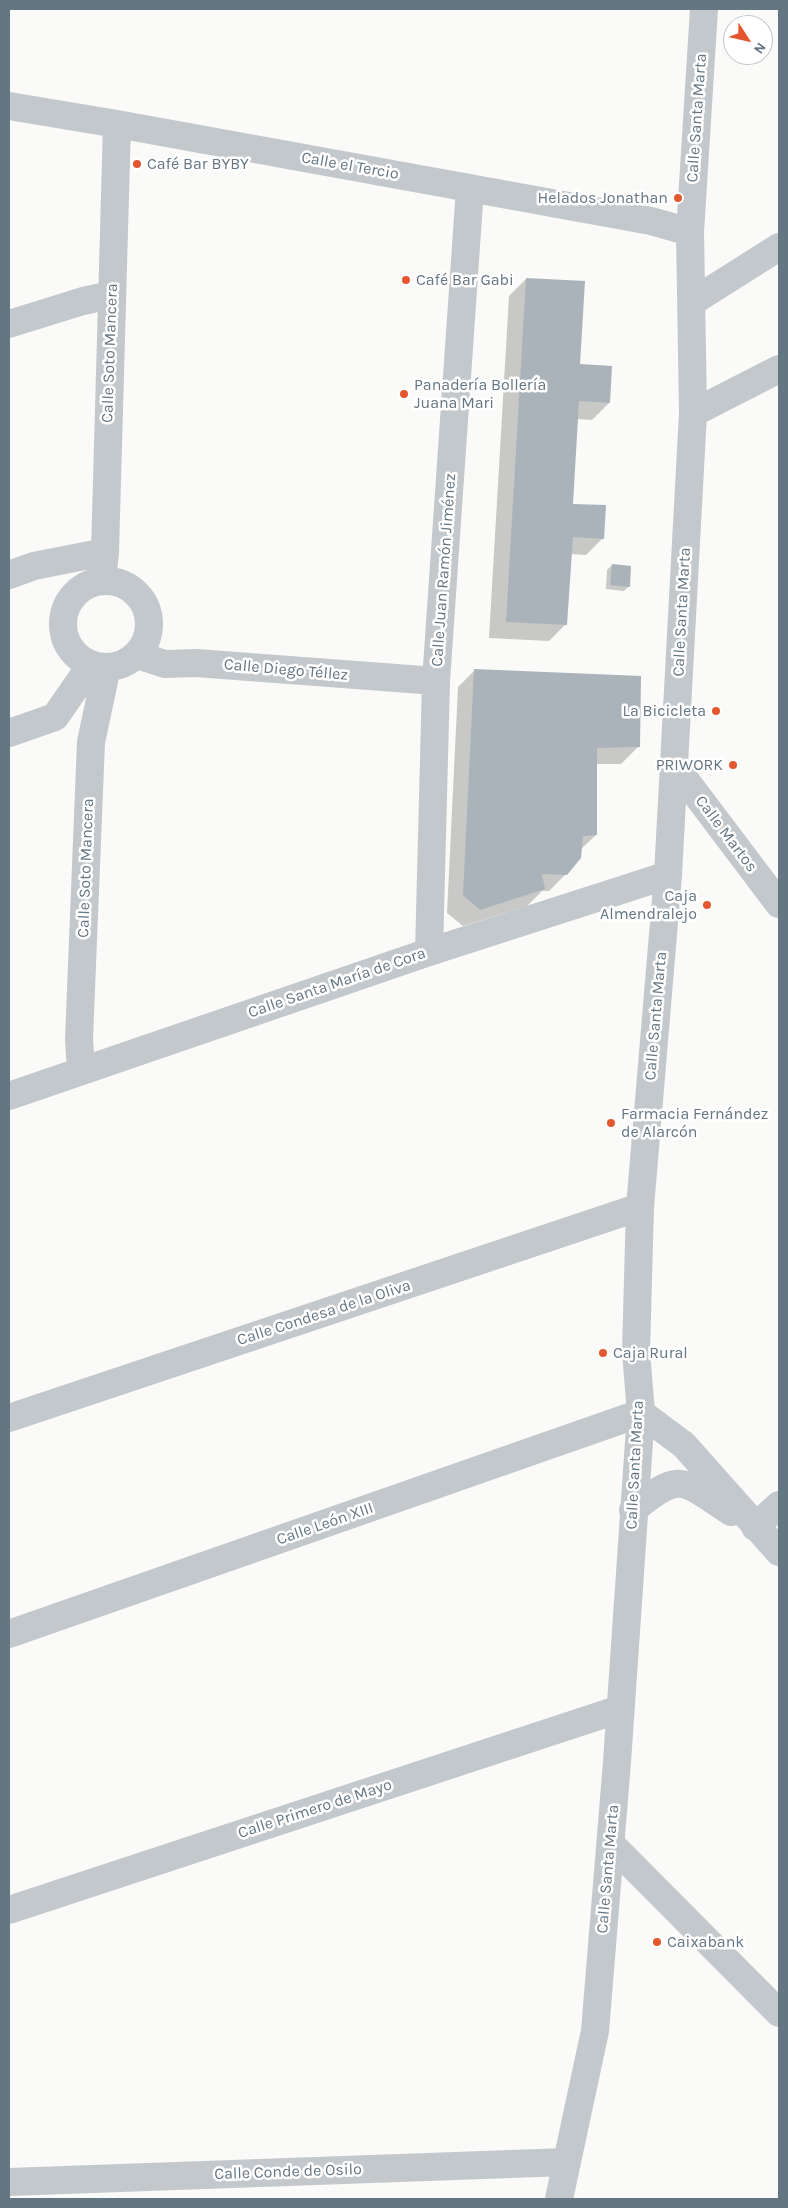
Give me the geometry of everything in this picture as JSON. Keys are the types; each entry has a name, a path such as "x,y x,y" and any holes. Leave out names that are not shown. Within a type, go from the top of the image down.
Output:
{"street":[{"name":"Calle Santa Marta","path":"559,2199 595,2031 611,1844 632,1510 641,1413 636,1352 640,1207 668,875 694,413 690,232 704,9"},
{"name":"Calle el Tercio","path":"9,106 651,221 690,232"},
{"name":"Calle Soto Mancera","path":"102,581 105,552 117,124"},
{"name":"Calle Juan Ramón Jiménez","path":"429,952 436,681 470,188"},
{"path":"692,302 779,247"},
{"path":"9,324 83,300 111,295"},
{"path":"694,413 779,369"},
{"path":"9,575 34,566 105,552"},
{"path":"34,566 72,596"},
{"path":"102,581 119,583 134,592 145,606 149,624 145,641 136,655 123,664 99,666 76,656 67,643 63,628 64,611 72,596 85,586 102,581"},
{"name":"Calle Diego Téllez","path":"136,655 165,664 196,663 436,681"},
{"name":"Calle Soto Mancera","path":"81,1071 79,1039 91,742 99,666"},
{"path":"9,733 55,717 99,666"},
{"name":"Calle Martos","path":"674,765 779,904"},
{"name":"Calle Santa María de Cora","path":"9,1096 429,952 668,875"},
{"name":"Calle Condesa de la Oliva","path":"9,1418 640,1207"},
{"path":"641,1413 684,1445 779,1552"},
{"name":"Calle León XIII","path":"9,1634 641,1413"},
{"path":"632,1510 663,1487 673,1483 690,1485 755,1527"},
{"path":"755,1527 779,1505"},
{"name":"Calle Primero de Mayo","path":"9,1910 620,1709"},
{"path":"611,1844 779,2013"},
{"name":"Calle Conde de Osilo","path":"9,2182 567,2162"}],"building":[{"path":"526,278 585,281 580,364 612,366 610,403 579,401 573,504 606,505 604,539 573,537 567,625 506,622"},
{"path":"612,564 631,566 630,587 610,585"},
{"path":"474,669 641,676 640,747 597,748 597,835 583,836 581,858 567,875 542,874 545,889 480,910 463,895"}],"place":[{"name":"Café Bar BYBY","path":"137,164"},
{"name":"Helados Jonathan","path":"678,198"},
{"name":"Café Bar Gabi","path":"406,280"},
{"name":"Panadería Bollería Juana Mari","path":"404,394"},
{"name":"La Bicicleta","path":"716,711"},
{"name":"PRIWORK","path":"733,765"},
{"name":"Caja Almendralejo","path":"707,905"},
{"name":"Farmacia Fernández de Alarcón","path":"611,1123"},
{"name":"Caja Rural","path":"603,1353"},
{"name":"Caixabank","path":"657,1942"}]}
